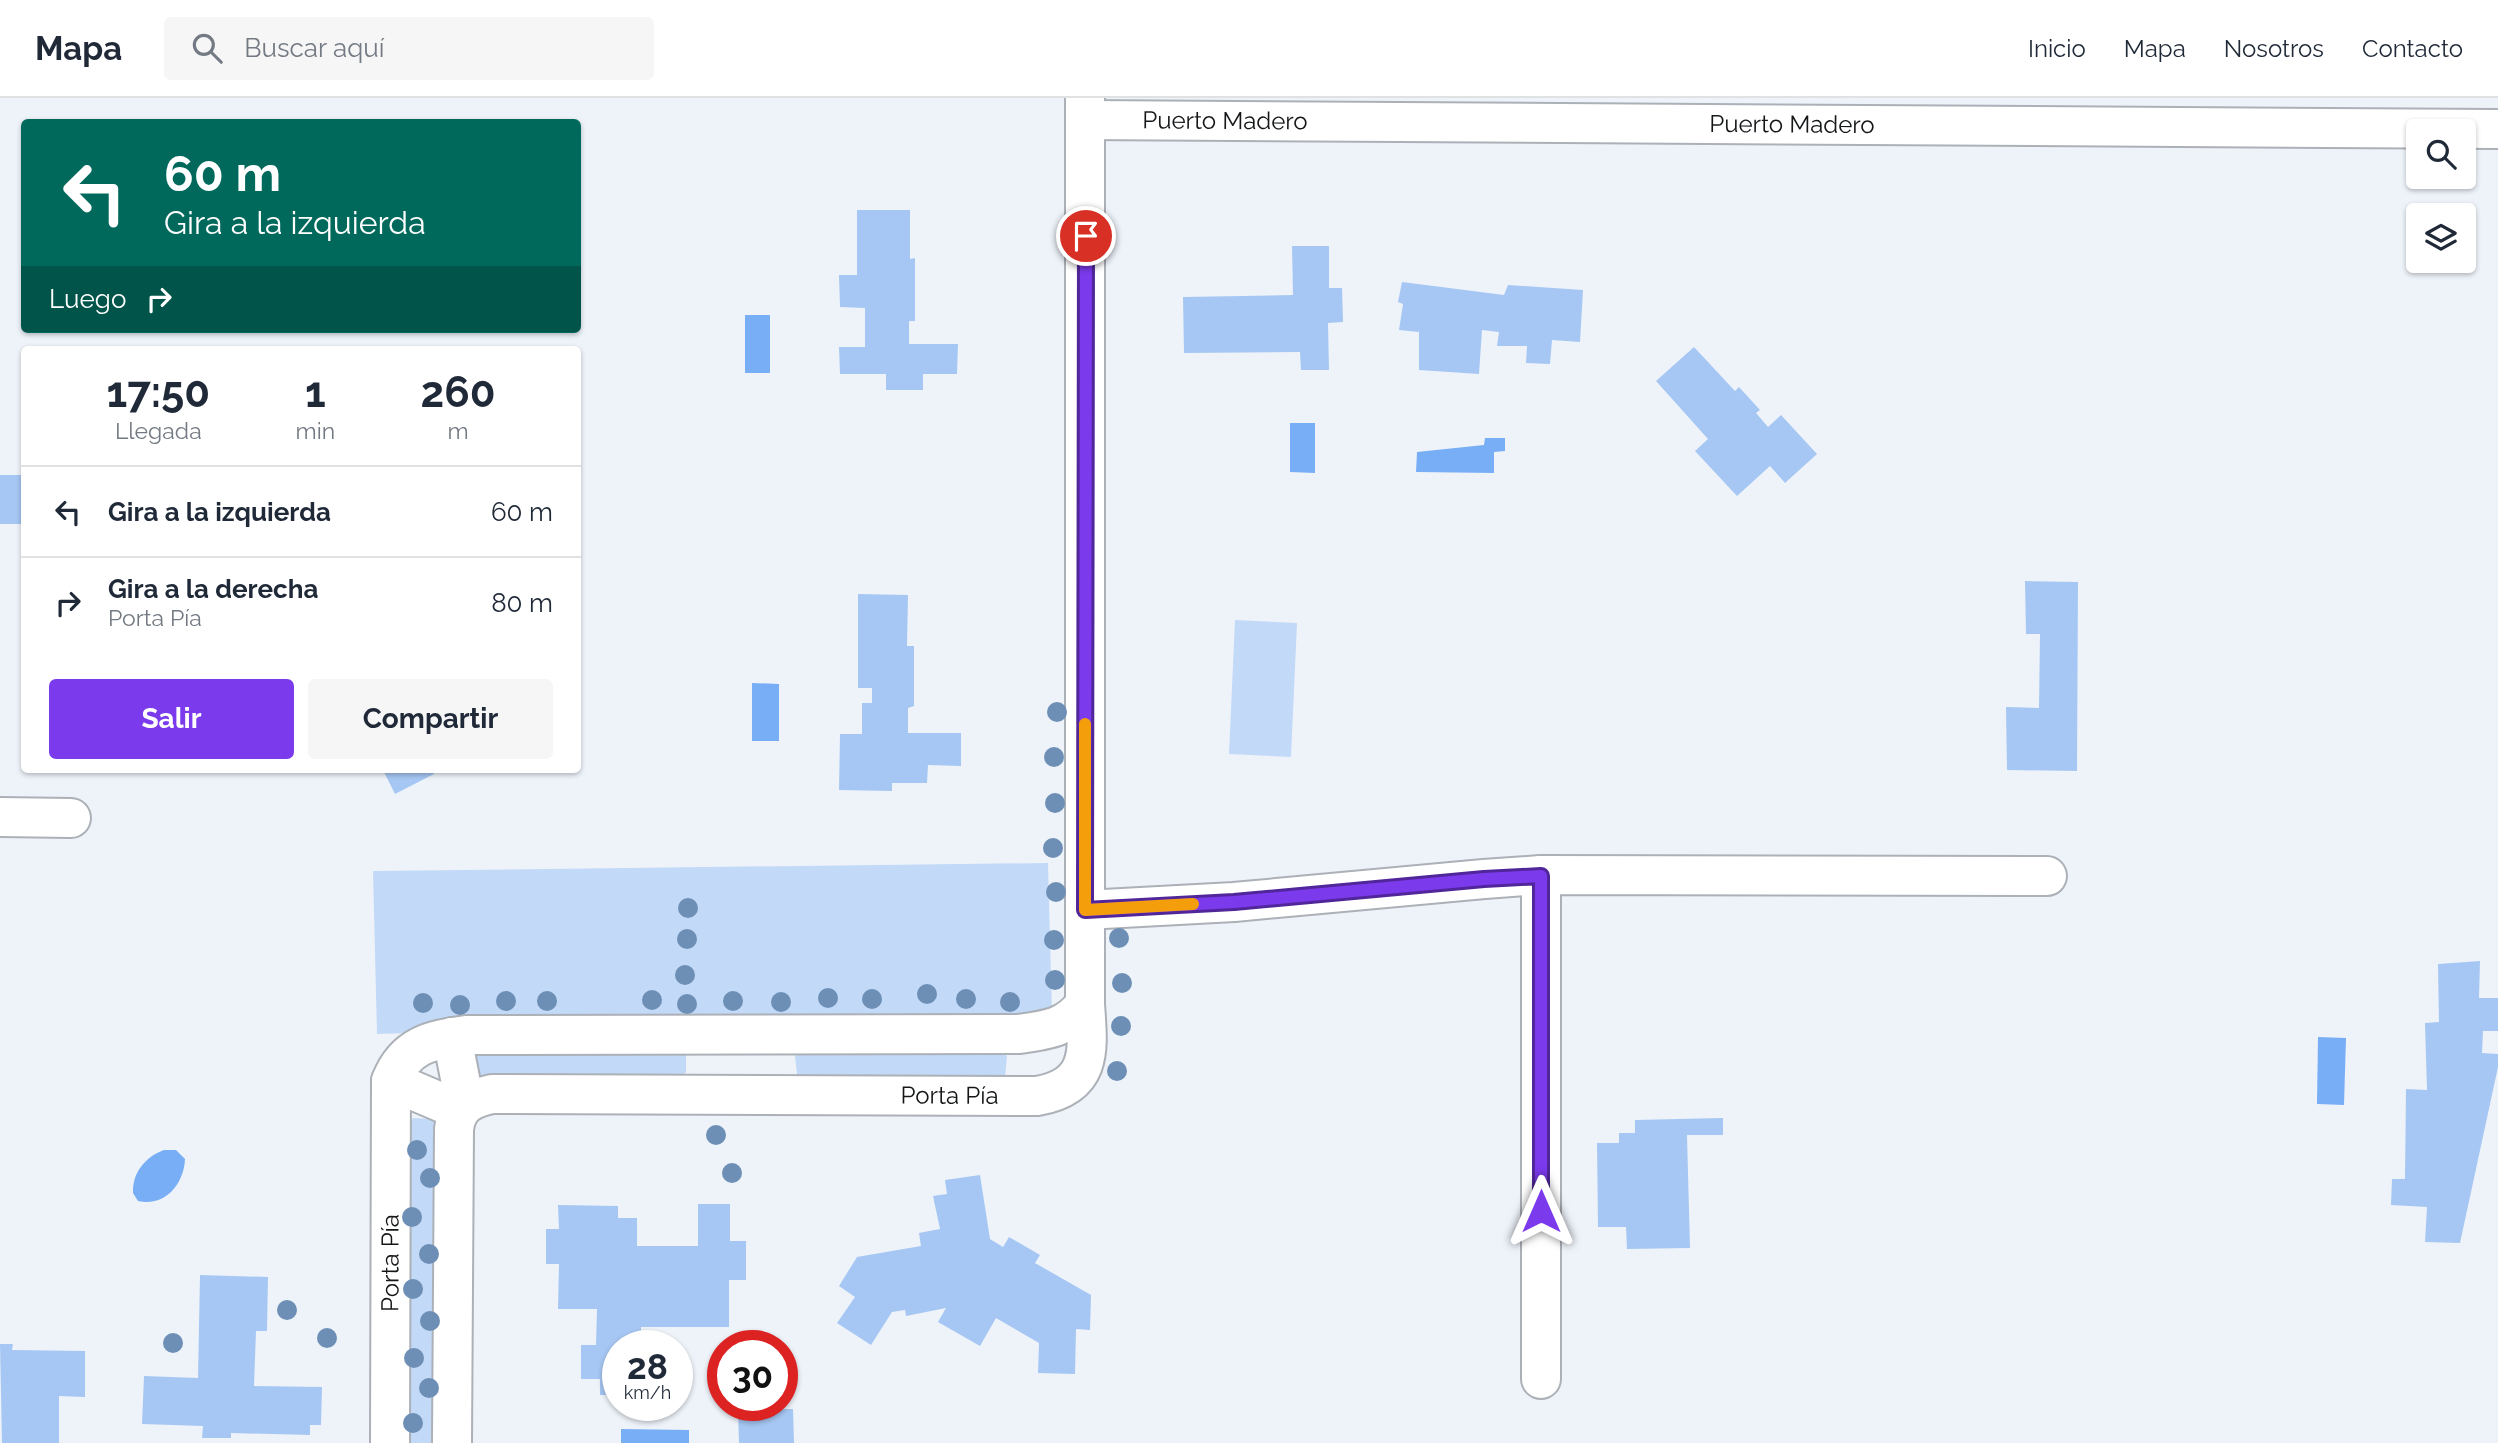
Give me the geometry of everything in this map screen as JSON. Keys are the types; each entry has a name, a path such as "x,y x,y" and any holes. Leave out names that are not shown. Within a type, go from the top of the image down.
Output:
{"street":[{"name":"Puerto Madero","path":"1085,109 2498,128"},
{"name":"Porta Pía","path":"462,1107 473,1099 492,1094 1025,1096 1052,1093 1063,1088 1084,1064 1088,1048 1085,1004 1085,109"},
{"path":"0,817 71,818"},
{"path":"1085,910 1234,902 1541,876 2048,876"},
{"path":"1541,876 1541,1379"},
{"path":"462,1107 391,1081 400,1061 410,1052 436,1040 466,1035 1019,1034 1054,1028 1065,1023 1076,1016 1085,1004"},
{"path":"740,1095 742,1034"},
{"path":"452,1037 462,1107 454,1129 452,1443"},
{"name":"Porta Pía","path":"390,1443 391,1081"}],"shaded area":[{"path":"1235,620 1297,623 1291,757 1229,754"},
{"path":"1048,863 1052,1014 377,1034 373,871"},
{"path":"489,1046 673,1046 686,1054 686,1072 676,1082 490,1083 477,1076 474,1058"},
{"path":"807,1046 993,1046 1007,1056 1005,1077 992,1083 809,1082 797,1074 795,1056"},
{"path":"413,1118 432,1119 439,1130 439,1443 404,1443 404,1129"}],"water":[{"path":"745,315 770,315 770,373 745,373"},
{"path":"1290,423 1315,423 1315,473 1290,472"},
{"path":"1485,438 1505,438 1505,451 1494,452 1494,473 1416,472 1417,452 1484,445"},
{"path":"752,683 779,684 779,741 752,741"},
{"path":"2318,1037 2346,1038 2344,1105 2317,1104"},
{"path":"164,1150 176,1150 185,1159 177,1185 157,1200 138,1201 133,1193 137,1172 146,1161"},
{"path":"621,1429 689,1430 689,1443 621,1443"}],"building":[{"path":"857,210 910,210 910,259 915,258 915,321 909,321 909,344 958,344 957,374 923,374 923,390 886,390 886,374 840,374 839,347 865,347 865,308 840,307 839,275 857,275"},
{"path":"1292,246 1329,246 1329,288 1342,288 1343,322 1328,323 1329,370 1301,370 1300,352 1184,353 1183,297 1293,295"},
{"path":"1402,282 1504,295 1508,285 1583,290 1580,342 1552,340 1550,364 1526,363 1527,346 1497,346 1499,332 1482,330 1479,374 1419,370 1419,332 1399,330 1403,304 1398,302"},
{"path":"1694,347 1735,391 1739,387 1760,410 1756,413 1768,427 1781,415 1817,454 1785,483 1770,466 1737,496 1695,451 1708,439 1656,381"},
{"path":"0,475 21,475 21,524 0,524"},
{"path":"2025,581 2078,582 2077,771 2007,770 2006,707 2039,708 2040,634 2026,634"},
{"path":"858,594 908,595 907,646 914,646 914,706 908,708 908,733 961,733 961,766 928,765 927,783 892,783 892,791 839,790 840,734 862,734 862,703 872,703 872,688 858,688"},
{"path":"384,773 434,773 434,774 395,794"},
{"path":"2480,961 2479,998 2498,998 2498,1031 2483,1031 2482,1053 2498,1054 2498,1067 2460,1243 2425,1242 2427,1207 2391,1205 2392,1179 2405,1179 2406,1089 2427,1090 2425,1023 2439,1022 2438,964"},
{"path":"1723,1118 1723,1135 1687,1135 1690,1248 1627,1249 1626,1227 1598,1227 1597,1143 1619,1143 1619,1133 1635,1133 1635,1120"},
{"path":"980,1175 990,1239 1003,1247 1009,1237 1040,1255 1035,1263 1091,1295 1090,1330 1076,1329 1075,1374 1038,1373 1039,1343 996,1318 980,1346 938,1322 946,1308 906,1316 905,1310 892,1312 871,1345 837,1323 855,1297 839,1286 857,1257 921,1246 919,1233 940,1229 933,1196 947,1194 945,1180"},
{"path":"698,1204 730,1204 730,1241 746,1241 746,1280 729,1280 729,1327 602,1330 600,1395 600,1379 581,1379 581,1345 596,1345 597,1309 558,1309 559,1264 546,1264 546,1229 559,1229 558,1205 618,1206 618,1218 637,1218 637,1246 698,1246"},
{"path":"200,1275 268,1277 267,1331 256,1331 254,1386 322,1387 321,1425 310,1425 310,1435 231,1433 231,1438 202,1438 203,1426 142,1424 144,1376 198,1378"},
{"path":"0,1344 13,1344 12,1350 85,1351 85,1397 59,1396 59,1443 2,1443"},
{"path":"738,1421 793,1421 794,1443 739,1443"}],"slow traffic":[{"path":"1085,724 1085,910 1193,904"}],"route":[{"path":"1086,236 1085,910 1234,902 1541,876 1541,1211"}]}
